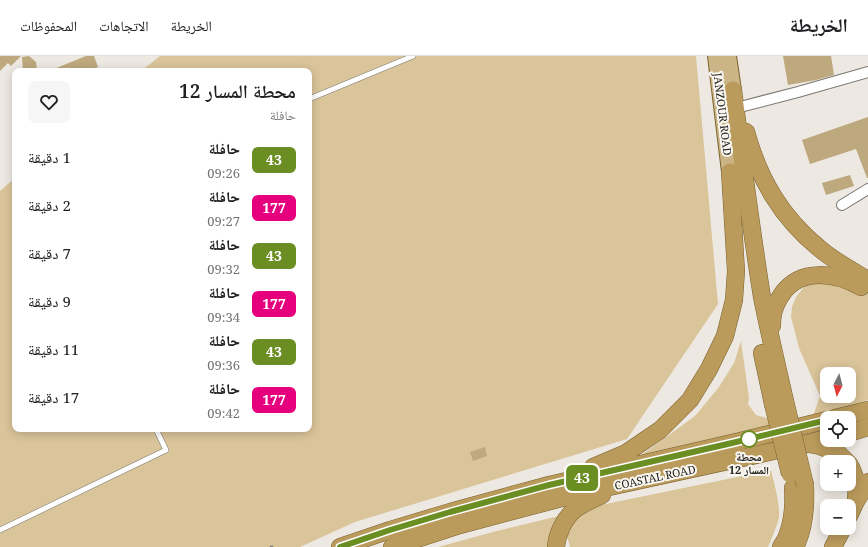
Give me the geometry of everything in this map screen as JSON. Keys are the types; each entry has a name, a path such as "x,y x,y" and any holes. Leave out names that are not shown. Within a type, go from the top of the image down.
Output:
{"highway":[{"path":"733,90 740,107 749,143 759,170 775,200 794,225 819,248 842,265 868,280"},
{"path":"733,90 754,246 772,348 779,402 799,485 805,500 804,520 795,547"},
{"path":"730,172 762,358 779,402"},
{"path":"549,485 626,454 660,430 690,400 709,369 725,336 734,300 736,270 730,172"},
{"path":"772,348 772,318 776,303 785,290 795,281 810,276 825,275 840,277 868,292"},
{"path":"856,413 868,410"},
{"name":"COASTAL ROAD","path":"340,547 443,514 549,485 820,422"},
{"path":"856,430 868,427"},
{"name":"COASTAL ROAD","path":"392,547 460,525 578,494 820,440"},
{"path":"806,444 820,446 840,455"},
{"path":"556,547 563,524 574,510 591,500 631,482"},
{"path":"856,502 868,482"},
{"path":"854,499 857,487 856,483"},
{"path":"781,547 787,536 792,519 794,499 799,485"},
{"path":"833,547 839,535"}],"main road":[{"name":"JANZOUR ROAD","path":"716,56 730,172"},
{"name":"JANZOUR ROAD","path":"728,56 733,90"}],"street":[{"path":"740,107 868,72"},
{"path":"842,206 868,189"}],"lane":[{"path":"312,98 413,56"},
{"path":"0,530 166,450 157,432"}],"shaded area":[{"path":"160,56 696,56 718,304 627,439 355,522 300,547 0,547 0,191 12,181 12,432 312,432 312,68 145,68"},
{"path":"825,275 858,286 868,292 868,400 838,411 820,411 820,415 813,416 820,396 799,348 791,317 792,307 796,297 804,287"},
{"path":"741,341 749,398 748,404 756,415 767,418 771,425 633,461 695,416 719,387 734,363"},
{"path":"771,470 778,499 779,517 768,547 570,547 567,536 570,526 581,514 596,506"},
{"path":"563,515 551,547 438,547 493,532"}],"building":[{"path":"0,56 21,56 11,66 8,63 0,71"},
{"path":"29,56 36,62 37,68 23,68 22,57"},
{"path":"86,56 94,56 98,67 96,68 56,68"},
{"path":"783,56 831,56 834,75 788,85"},
{"path":"868,117 868,178 856,149 810,164 802,140"},
{"path":"850,175 854,186 826,195 822,183"},
{"path":"485,447 487,456 473,461 470,452"}],"bus line":[{"name":"43","path":"340,547 450,512 549,485 820,422"}],"place":[{"name":"محطة المسار 12","path":"749,439"}]}
